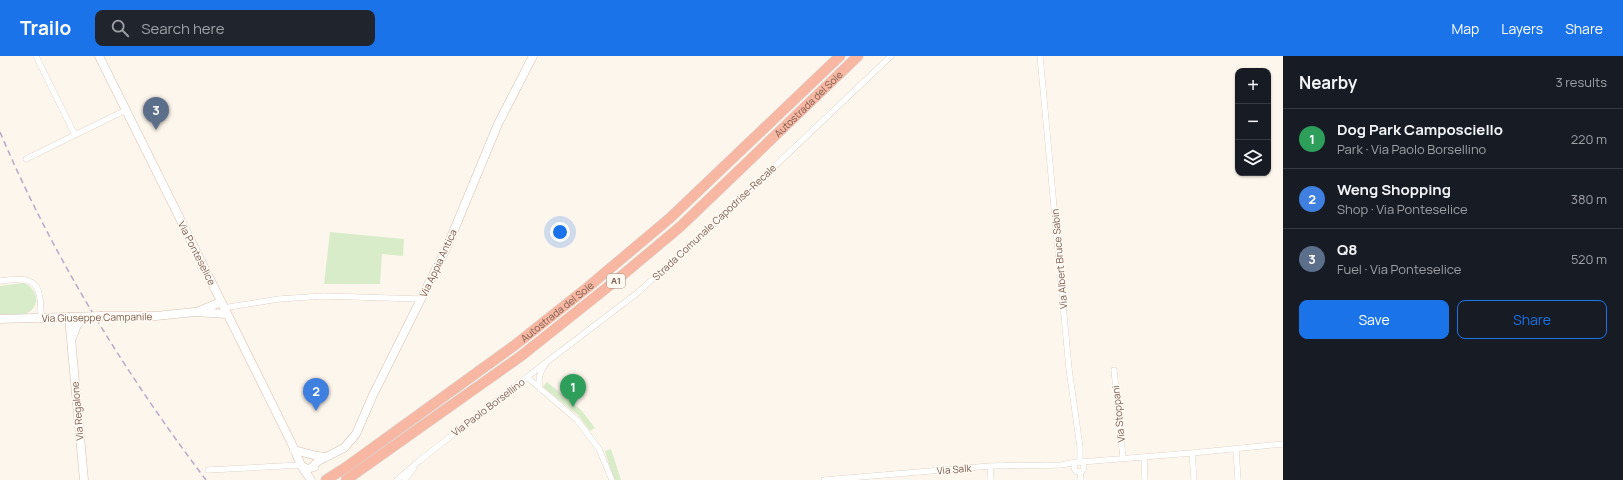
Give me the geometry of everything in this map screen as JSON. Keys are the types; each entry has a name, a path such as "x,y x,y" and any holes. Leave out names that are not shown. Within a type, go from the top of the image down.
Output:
{"highway":[{"name":"Autostrada del Sole","path":"326,480 345,468 515,345 606,272 670,218 840,56"},
{"name":"Autostrada del Sole","path":"348,479 521,356 619,278 681,226 858,56"}],"street":[{"path":"36,56 75,135"},
{"name":"Via Ponteselice","path":"99,56 221,302 228,310 301,465 310,479"},
{"name":"Via Appia Antica","path":"314,466 327,456 344,448 356,434 447,247 498,124 533,56"},
{"name":"Strada Comunale Capodrise-Recale","path":"527,377 636,294 699,238 891,56"},
{"name":"Via Albert Bruce Sabin","path":"1040,56 1069,369 1080,447 1079,462"},
{"path":"26,159 126,110"},
{"path":"0,281 21,279 33,283 40,292 41,318"},
{"path":"228,310 279,299 323,296 421,299"},
{"name":"Via Giuseppe Campanile","path":"194,312 221,302"},
{"name":"Via Giuseppe Campanile","path":"0,319 156,316 228,310"},
{"name":"Via Regalone","path":"69,317 84,480"},
{"name":"Via Regalone","path":"71,343 74,331 86,317"},
{"path":"540,389 538,380 546,363"},
{"name":"Via Stoppani","path":"1114,370 1123,458"},
{"name":"Via Paolo Borsellino","path":"397,480 418,461 527,377 577,420 603,457 612,480"},
{"name":"Via Salk","path":"824,480 890,477 990,466 1061,465 1079,462 1283,444"},
{"path":"1236,449 1238,480"},
{"path":"294,450 327,456"},
{"path":"1192,453 1194,480"},
{"path":"301,465 302,456 310,454"},
{"path":"208,470 301,465 307,469 314,466 315,459 310,454"},
{"path":"1144,457 1145,480"},
{"name":"Via Paolo Borsellino","path":"405,480 418,461"},
{"path":"1080,471 1095,461"},
{"path":"1080,471 1074,466 1079,462 1084,465 1080,471 1081,480"},
{"name":"Via Salk","path":"1061,465 1080,471"},
{"name":"Via Ponteselice","path":"310,479 314,466"},
{"path":"990,466 991,480"}],"green space":[{"path":"330,232 404,239 403,256 382,254 380,284 324,284"},
{"path":"23,283 31,288 36,296 33,309 26,314 0,314 0,286"},
{"path":"547,382 582,411 595,428 590,431 578,415 543,387"},
{"path":"611,449 621,480 614,480 605,451"}],"railway":[{"path":"0,132 20,178 92,312 147,398 206,480"}],"place":[{"name":"Q8","path":"156,130"},
{"name":"Dog Park Camposciello","path":"573,407"},
{"name":"Weng Shopping","path":"316,411"}]}
